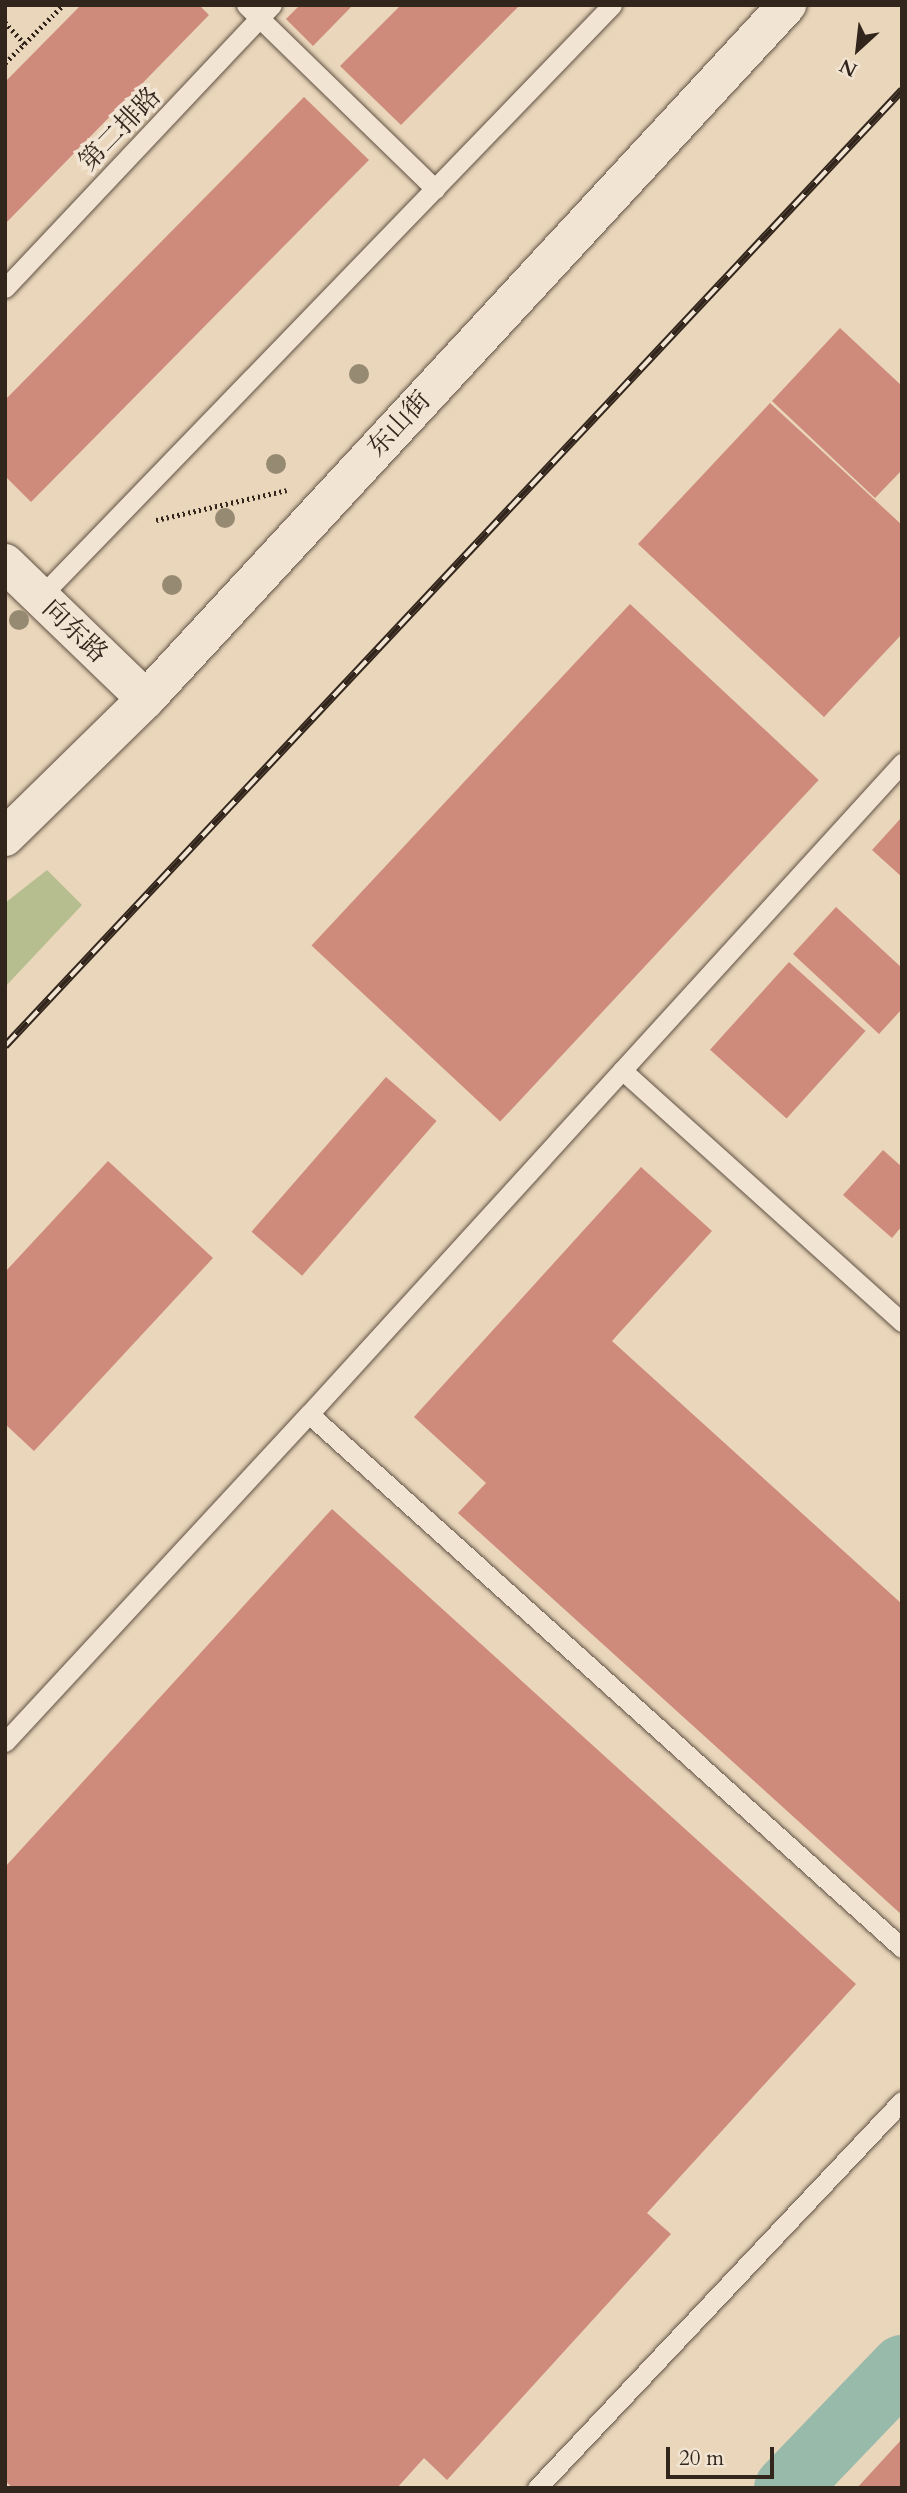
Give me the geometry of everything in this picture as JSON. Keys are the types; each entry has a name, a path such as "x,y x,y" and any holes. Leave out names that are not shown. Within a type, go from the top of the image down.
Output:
{"main road":[{"name":"东山街","path":"5,837 145,699 787,5"},
{"name":"向东路","path":"5,563 145,699"}],"lane":[{"path":"40,597 612,5"},
{"path":"259,10 435,189"},
{"name":"第二排路","path":"5,288 259,10"},
{"path":"5,1742 309,1414 902,763"},
{"path":"622,1070 902,1322"},
{"path":"309,1414 902,1948"},
{"path":"537,2488 902,2101"}],"path":[{"path":"5,63 63,5"},
{"path":"5,22 24,44"},
{"path":"151,521 300,487"}],"green space":[{"path":"47,870 82,905 5,987 5,903"}],"building":[{"path":"81,5 199,5 209,15 5,224 5,82"},
{"path":"300,5 353,5 313,46 286,19"},
{"path":"401,5 520,5 401,125 340,66"},
{"path":"304,97 369,160 31,502 5,476 5,400"},
{"path":"840,328 902,386 902,470 875,498 772,401"},
{"path":"770,403 902,525 902,634 824,717 638,544"},
{"path":"630,604 819,780 500,1121 312,946"},
{"path":"902,817 902,877 872,850"},
{"path":"836,907 902,968 902,1009 879,1034 793,954"},
{"path":"789,962 866,1031 787,1119 710,1050"},
{"path":"386,1077 437,1121 302,1276 252,1232"},
{"path":"883,1150 902,1167 902,1226 892,1238 843,1195"},
{"path":"108,1161 213,1258 34,1451 5,1424 5,1272"},
{"path":"641,1167 712,1231 612,1341 902,1604 902,1915 458,1513 486,1483 414,1417"},
{"path":"332,1509 856,1984 647,2213 671,2234 447,2480 424,2458 397,2488 13,2488 5,2481 5,1867"},
{"path":"902,2439 902,2488 857,2488"}],"waterway":[{"path":"786,2488 902,2367"}],"railway":[{"path":"5,1046 902,90"}]}
